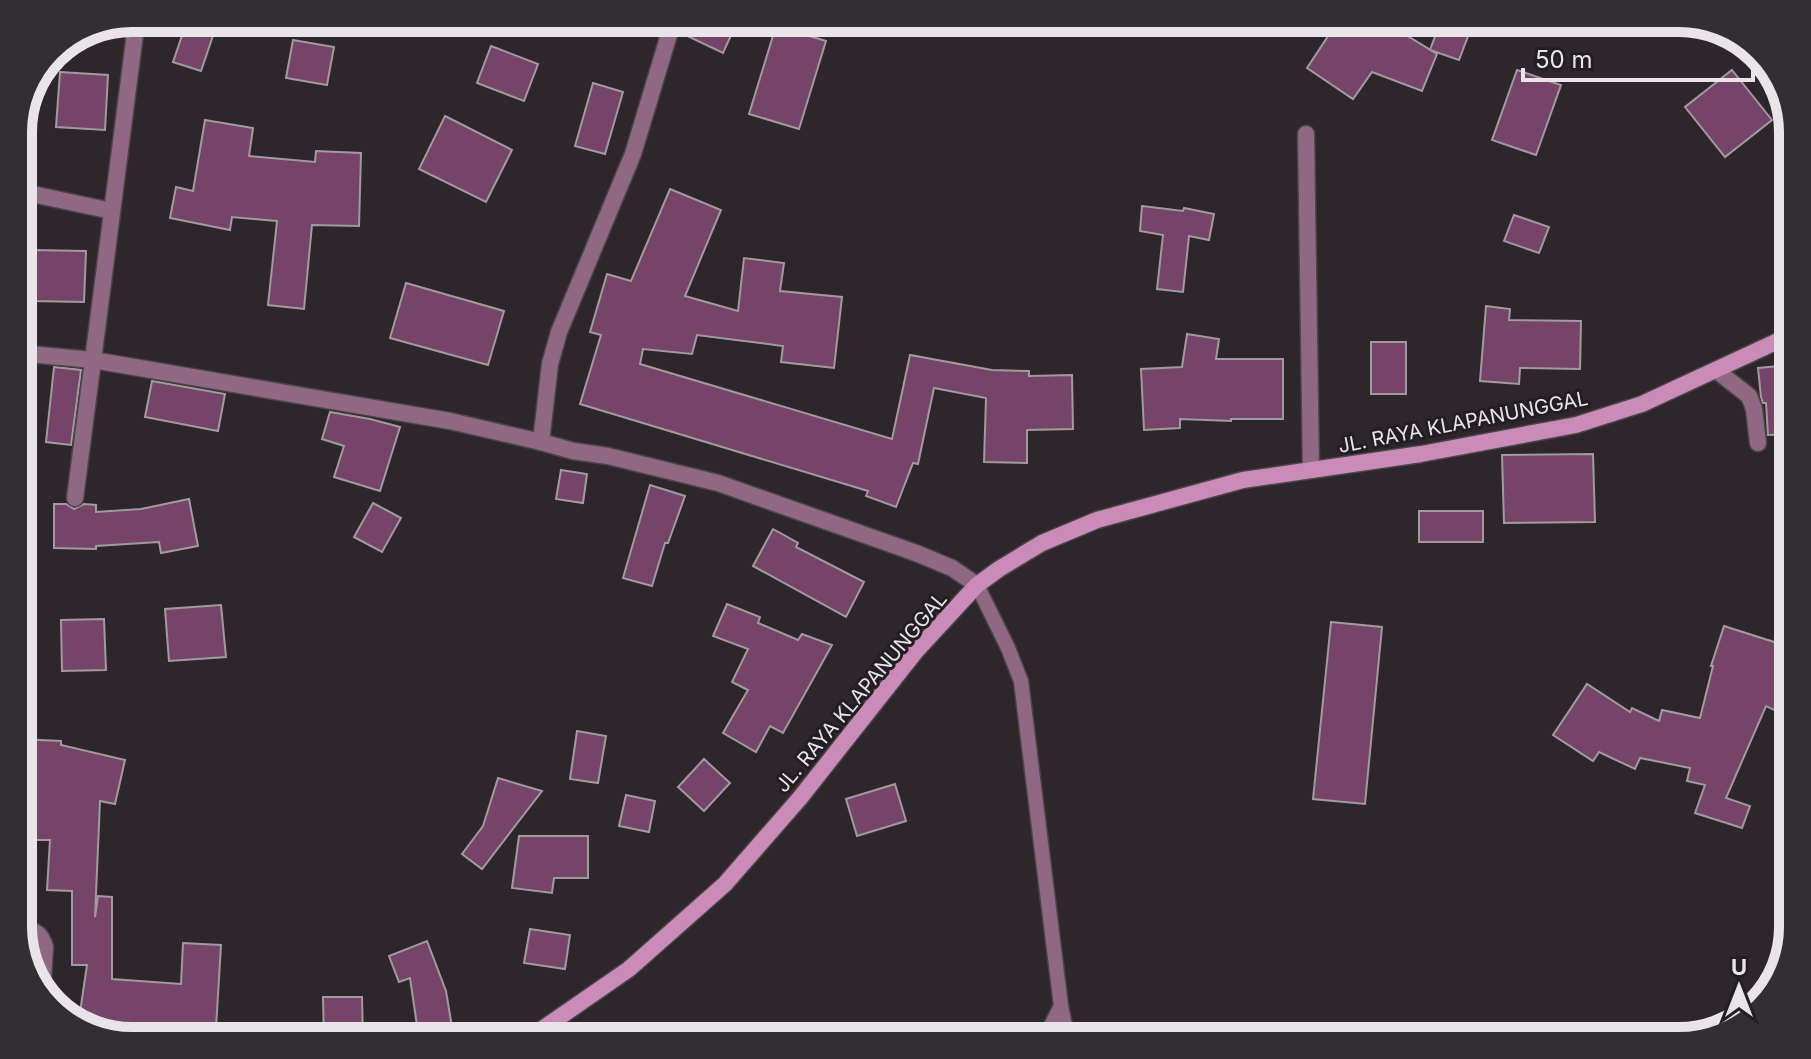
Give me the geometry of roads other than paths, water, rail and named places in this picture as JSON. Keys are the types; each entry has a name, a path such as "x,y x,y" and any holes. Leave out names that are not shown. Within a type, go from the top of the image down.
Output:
{"street":[{"path":"75,498 135,32"},
{"path":"541,442 547,380 559,332 633,154 670,32"},
{"path":"1306,134 1311,470"},
{"path":"32,194 112,211"},
{"name":"JL. RAYA KLAPANUNGGAL","path":"545,1027 629,969 725,884 800,798 916,651 977,585 1042,543 1097,520 1243,480 1421,454 1576,425 1642,404 1779,341"},
{"path":"32,354 93,360 450,421 573,451 608,456 718,483 916,553 952,568 977,585"},
{"path":"1716,370 1749,396 1754,409 1758,443"},
{"path":"32,931 40,934 45,947 43,973"}],"lane":[{"path":"977,585 1021,681 1065,1027"},
{"path":"1050,1027 1061,1006"}]}
